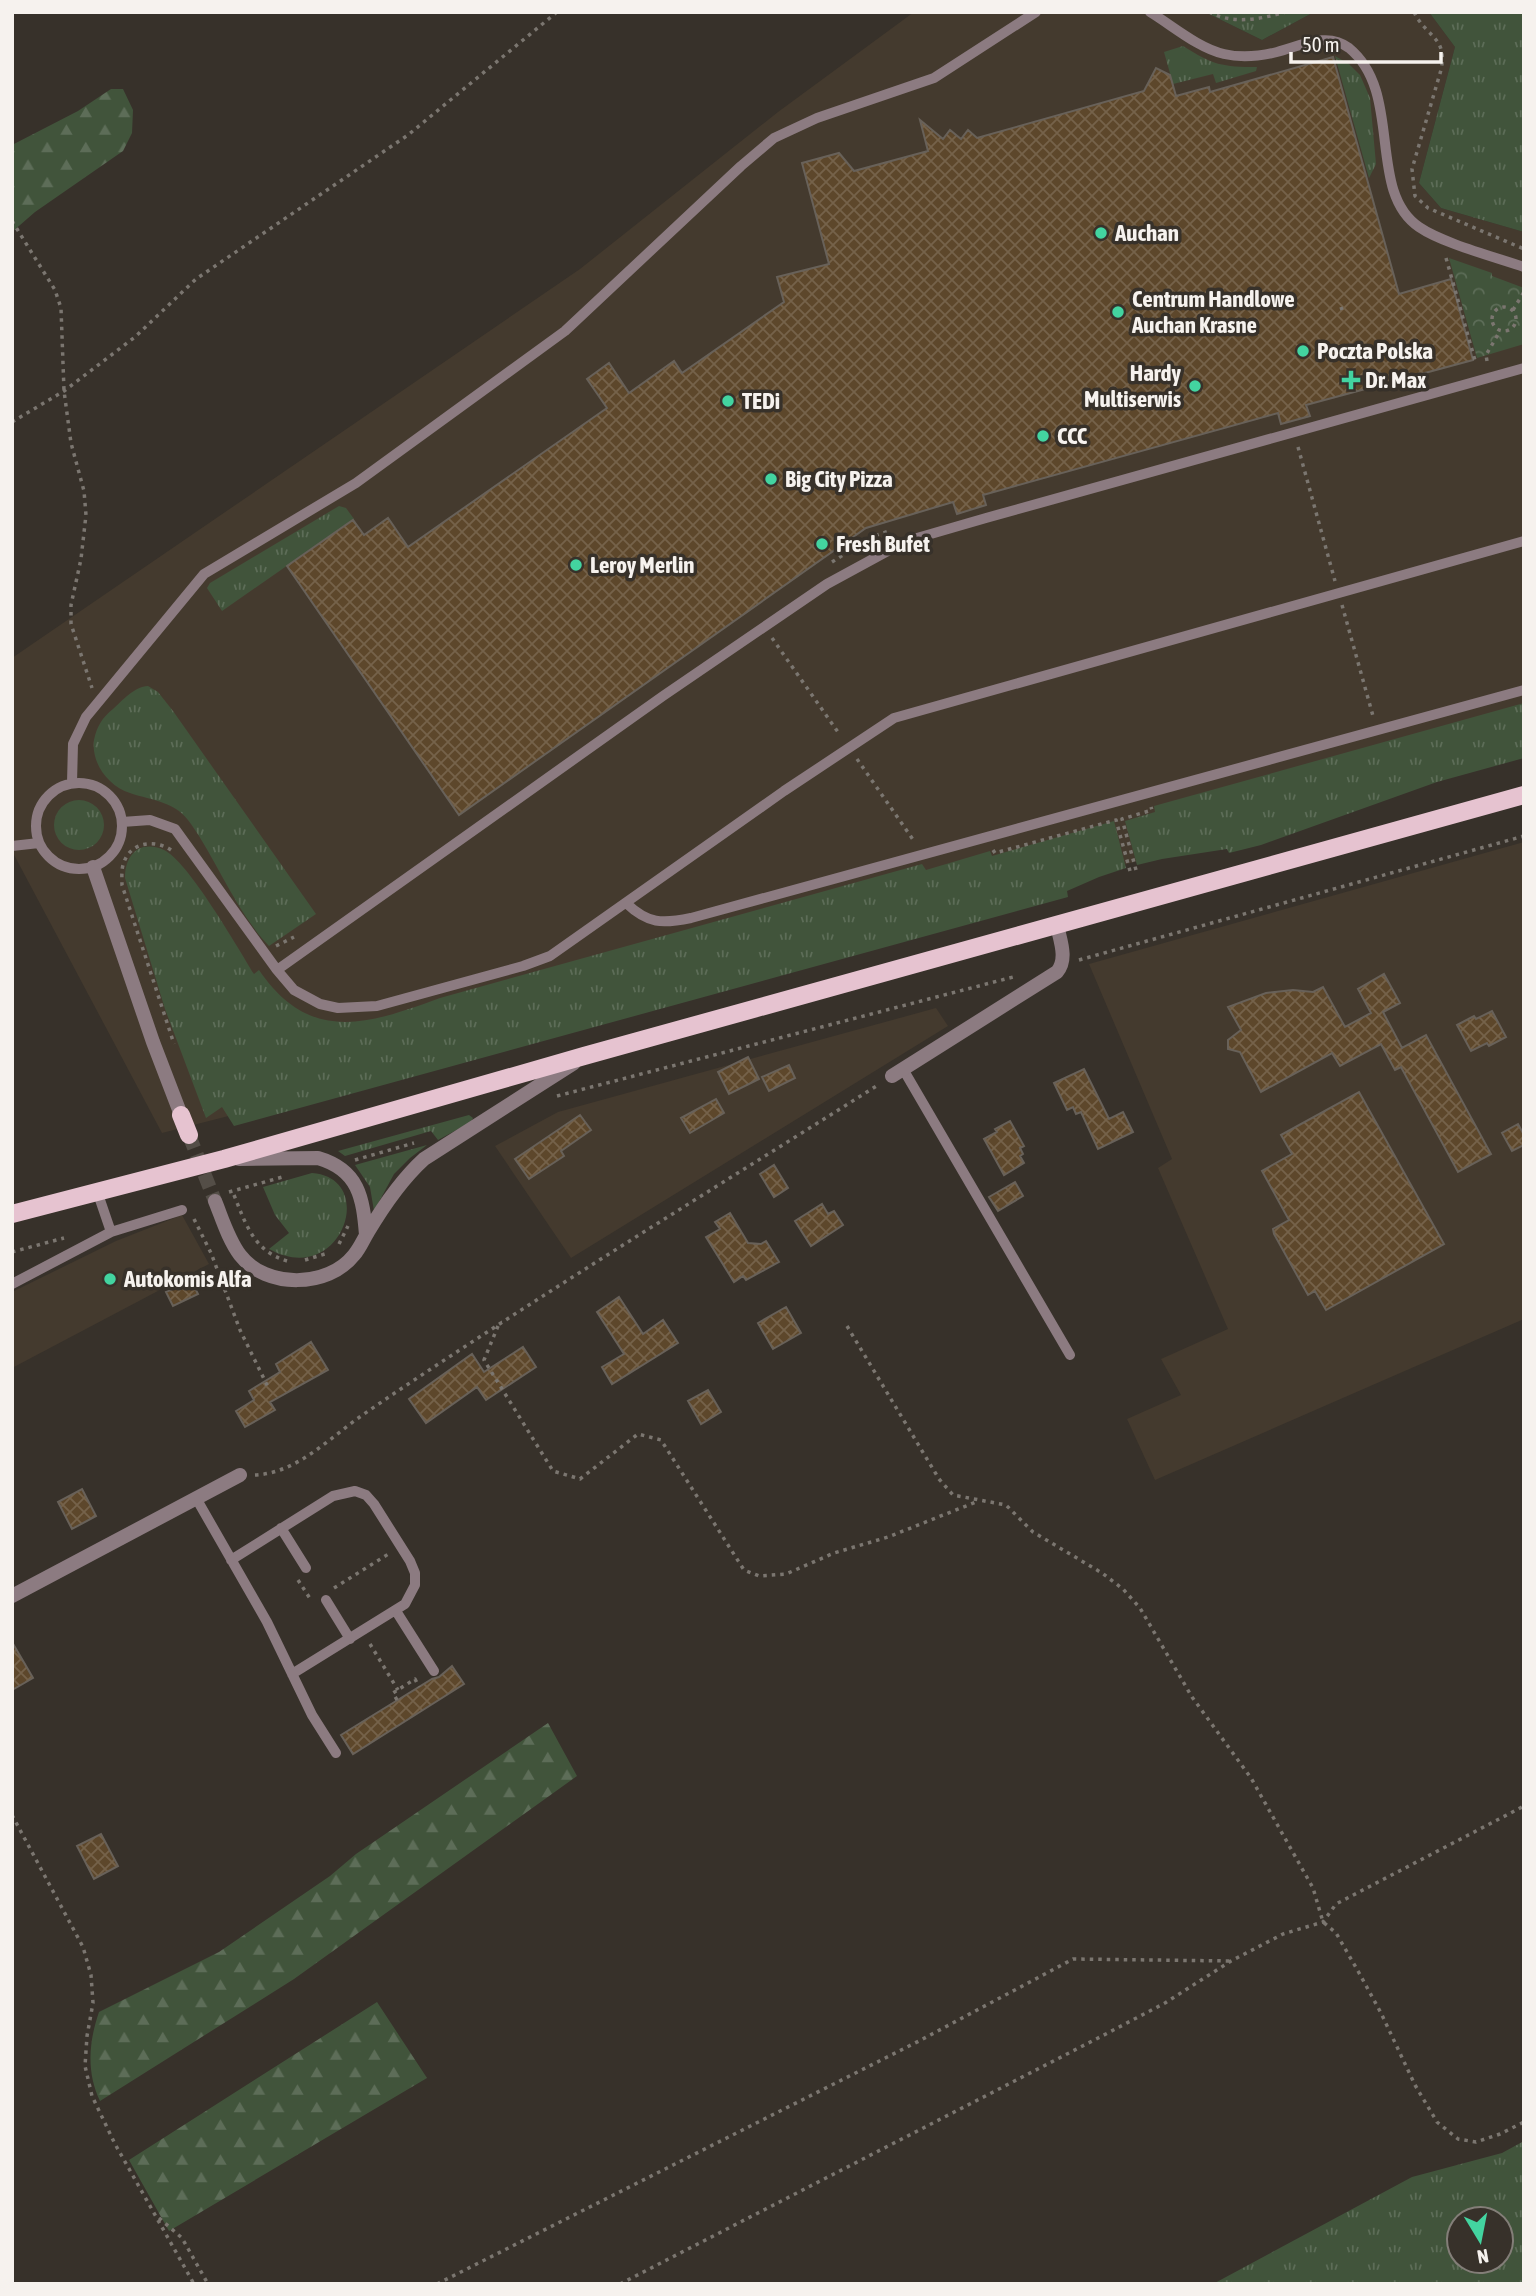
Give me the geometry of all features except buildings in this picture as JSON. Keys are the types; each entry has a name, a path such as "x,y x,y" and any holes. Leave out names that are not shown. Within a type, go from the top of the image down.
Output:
{"main road":[{"path":"12,1214 224,1159 584,1056 1524,796"},
{"path":"181,1115 189,1135"}],"street":[{"path":"93,867 181,1115"},
{"path":"898,1072 1057,972 1063,964 1057,925"},
{"path":"217,1198 240,1256 261,1272 290,1280 318,1278 342,1267 354,1257 408,1174 424,1159 584,1056"},
{"path":"224,1159 318,1158 329,1161 358,1187 366,1235"},
{"path":"12,1597 240,1475"}],"lane":[{"path":"72,783 72,744 86,717 204,574 356,483 565,331 774,138 817,118 934,78 1037,12"},
{"path":"1150,12 1208,48 1224,54 1259,55 1323,39 1338,42 1348,48 1364,64 1377,89 1392,182 1405,213 1417,226 1433,235 1524,267"},
{"path":"277,970 663,696 827,584 895,547 975,521 1524,368"},
{"path":"122,821 150,820 175,830 294,990 320,1004 338,1008 377,1006 523,966 550,956 784,791 894,718 1524,541"},
{"path":"626,903 641,918 665,923 691,918 1524,690"},
{"path":"72,783 90,784 105,792 117,805 122,821 120,840 115,849 93,867 68,868 56,863 39,844 36,821 44,800 61,786 72,783"},
{"path":"12,846 39,844"},
{"path":"898,1072 1070,1355"},
{"path":"97,1191 111,1232"},
{"path":"12,1283 111,1232 182,1210"},
{"path":"231,1560 333,1496 355,1492 366,1495 374,1504 415,1573 415,1585 405,1604 292,1674"},
{"path":"196,1497 335,1753"},
{"path":"281,1528 306,1568"},
{"path":"325,1597 350,1639"},
{"path":"396,1611 434,1671"}],"path":[{"path":"12,422 64,391 135,337 196,279 408,135 557,12"},
{"path":"1209,12 1222,19 1248,20 1286,12"},
{"path":"1413,12 1441,45 1443,54 1441,70 1412,169 1415,196 1428,208 1524,249"},
{"path":"12,221 55,290 61,308 64,391 71,443 84,491 86,515 81,559 71,606 71,624 97,703"},
{"path":"1453,256 1445,255 1476,364"},
{"path":"1513,310 1524,292"},
{"path":"1505,306 1513,310 1517,316 1516,325 1510,331 1500,331 1493,323 1494,312 1505,306"},
{"path":"1487,361 1486,355 1500,331"},
{"path":"1136,870 1122,819 1152,810"},
{"path":"992,848 995,853 1116,820 1130,871"},
{"path":"1063,964 1524,836"},
{"path":"555,1096 1019,975"},
{"path":"240,1475 268,1474 308,1455 363,1414 499,1324 898,1072"},
{"path":"341,1169 348,1162 429,1139 437,1151"},
{"path":"217,1198 292,1175"},
{"path":"234,1195 254,1240 267,1252 286,1261 308,1260 330,1252 340,1242 351,1216"},
{"path":"182,1210 197,1221 240,1330 268,1387"},
{"path":"499,1324 484,1360 553,1471 580,1479 638,1434 661,1440 744,1570 759,1576 786,1573 834,1553 888,1537 977,1501"},
{"path":"848,1326 939,1479 953,1495 1006,1505 1033,1532 1102,1573 1123,1589 1140,1608 1192,1697 1251,1778 1313,1888 1323,1922 1336,1933 1352,1961 1381,2013 1415,2085 1437,2122 1458,2139 1476,2142 1524,2122"},
{"path":"325,1597 400,1546"},
{"path":"297,1578 312,1602"},
{"path":"397,1700 393,1693 415,1679 419,1687"},
{"path":"620,2284 1144,2014 1231,1961 1283,1934 1323,1922 1336,1904 1524,1806"},
{"path":"12,1815 83,1947 91,1975 93,2003 86,2036 85,2066 92,2096 115,2144 194,2284"},
{"path":"437,2284 1073,1959 1231,1961"},
{"path":"155,2214 182,2238 208,2284"}],"shaded area":[{"path":"914,12 1205,12 1262,40 1314,12 1429,12 1455,47 1419,183 1441,208 1524,232 1524,751 369,1080 162,1133 12,851 12,658 580,269 778,112"},
{"path":"1524,842 1524,1319 1155,1480 1127,1419 1181,1395 1161,1359 1228,1329 1158,1168 1172,1159 1089,964"},
{"path":"936,1008 948,1026 571,1258 495,1146 558,1112"},
{"name":"Autokomis Alfa","path":"182,1215 209,1264 12,1368 12,1292 116,1241"}],"green space":[{"path":"1205,12 1314,12 1262,40"},
{"path":"1429,12 1524,12 1524,232 1441,208 1419,183 1455,47"},
{"path":"1183,46 1210,61 1257,67 1256,71 1216,83 1213,74 1173,84 1164,52"},
{"path":"1335,56 1349,64 1360,75 1370,98 1376,164 1369,178"},
{"path":"111,89 123,89 133,110 132,133 123,151 35,212 12,232 12,145 78,111"},
{"path":"1449,258 1524,288 1524,344 1477,358"},
{"path":"339,506 346,508 354,519 222,611 207,588 210,583"},
{"path":"148,686 158,692 173,711 316,914 269,946 237,903 185,816 164,803 122,790 108,779 98,765 94,740 100,723 129,694"},
{"path":"1524,703 1524,758 1437,782 1261,845 1229,853 1227,849 1137,865 1125,821 1155,812 1154,806"},
{"path":"79,800 97,807 104,825 97,843 79,850 61,843 54,825 61,807"},
{"path":"1114,821 1126,868 1067,891 1068,897 234,1126 222,1107 206,1118 165,1009 125,878 128,862 138,849 151,846 164,850 174,857 199,887 254,974 259,970 279,994 299,1010 320,1019 342,1022 389,1015 440,998 922,864 926,870 990,851 992,856"},
{"path":"469,1115 473,1118 471,1122 438,1140 431,1131 345,1156 338,1151"},
{"path":"427,1145 394,1174 374,1211 370,1187 355,1165"},
{"path":"312,1173 332,1179 344,1193 347,1210 343,1228 332,1244 316,1255 294,1257 269,1249 289,1233 275,1215 263,1187"},
{"path":"548,1723 577,1776 294,1979 100,2101 90,2056 99,2012 219,1952 330,1876 356,1854"},
{"path":"377,2002 427,2078 169,2231 129,2160"},
{"path":"1524,2141 1524,2284 1213,2284 1412,2177 1502,2153"}],"tunnel":[{"path":"189,1135 215,1201"}],"place":[{"name":"Auchan","path":"1101,233"},
{"name":"Centrum Handlowe Auchan Krasne","path":"1118,312"},
{"name":"Poczta Polska","path":"1303,351"},
{"name":"Dr. Max","path":"1351,380"},
{"name":"Hardy Multiserwis","path":"1195,386"},
{"name":"TEDi","path":"728,401"},
{"name":"CCC","path":"1043,436"},
{"name":"Big City Pizza","path":"771,479"},
{"name":"Fresh Bufet","path":"822,544"},
{"name":"Leroy Merlin","path":"576,565"},
{"name":"Autokomis Alfa","path":"110,1279"}]}
